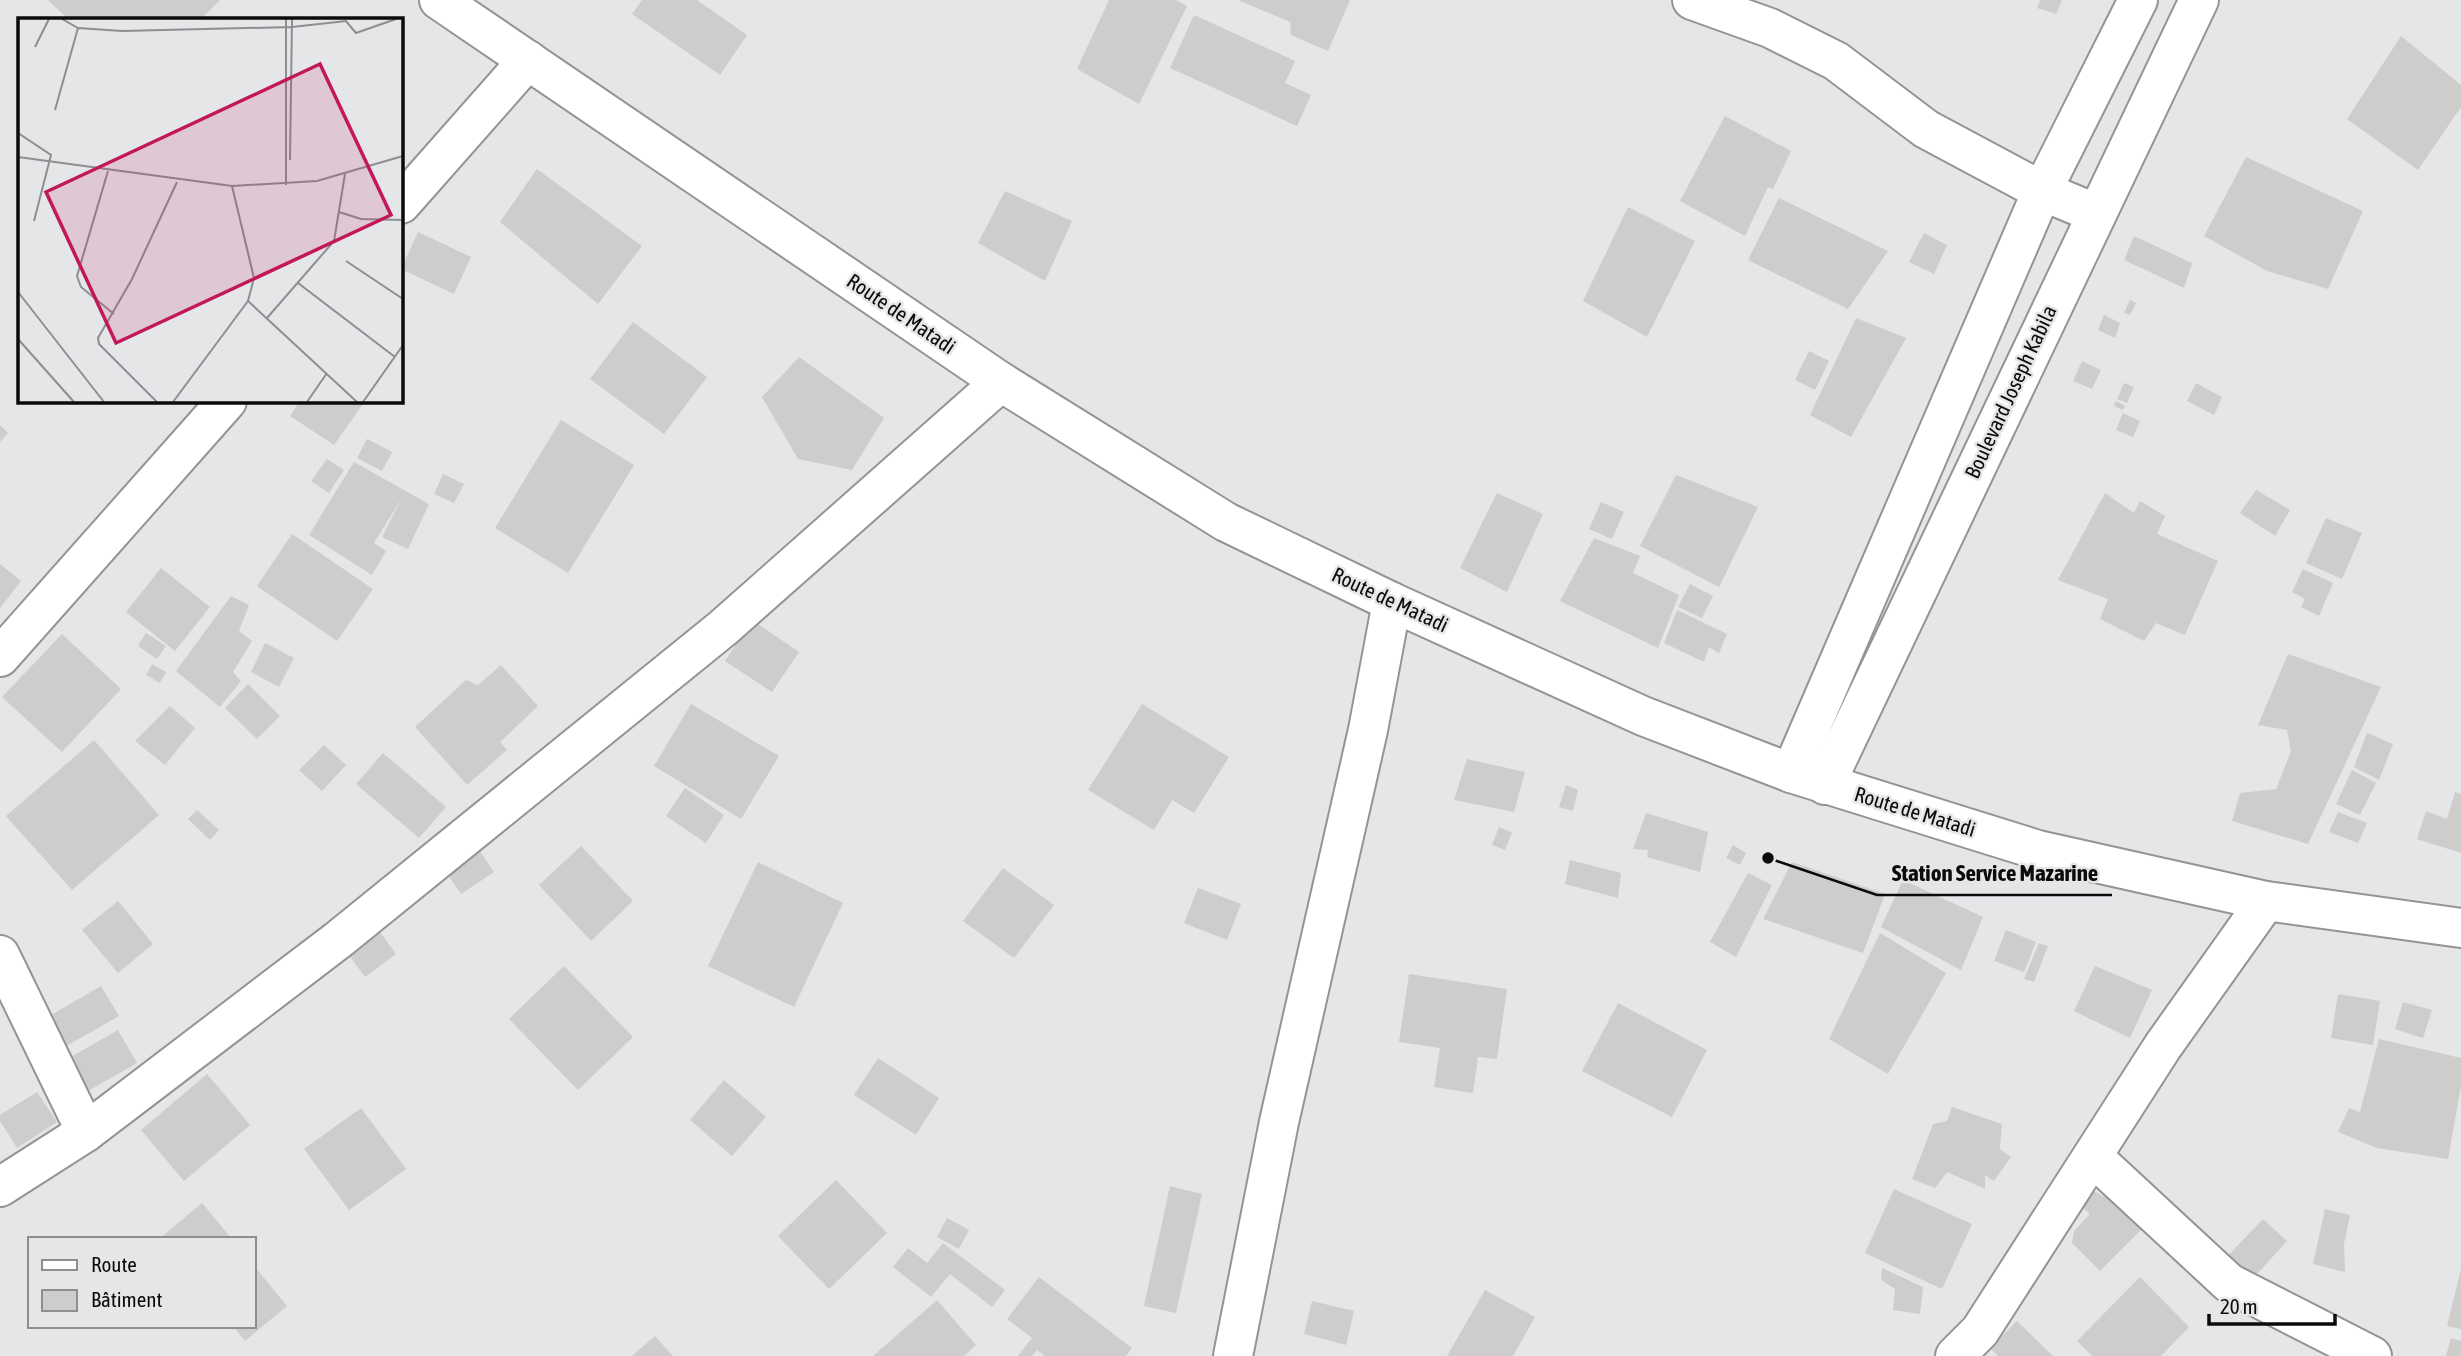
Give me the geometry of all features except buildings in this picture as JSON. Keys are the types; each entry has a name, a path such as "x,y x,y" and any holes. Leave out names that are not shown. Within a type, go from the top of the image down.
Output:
{"main road":[{"name":"Route de Matadi","path":"439,0 1001,382 1226,522 1392,602 1643,716 1808,779 2038,850 2266,901 2461,928"},
{"path":"1692,0 1770,27 1836,61 1926,130 2042,191 2095,213"},
{"path":"1808,779 2042,191 2138,0"},
{"name":"Boulevard Joseph Kabila","path":"1808,779 2095,213 2199,0"},
{"path":"402,203 528,60"},
{"path":"0,1187 86,1132 338,940 723,628 1001,382"},
{"path":"0,657 226,402"},
{"path":"1233,1356 1279,1122 1368,730 1392,602"},
{"path":"1955,1356 1980,1331 2163,1046 2266,901"},
{"path":"0,954 86,1132"},
{"path":"2093,1157 2229,1283 2360,1354"}],"place":[{"name":"Station Service Mazarine","path":"1768,858"}]}
